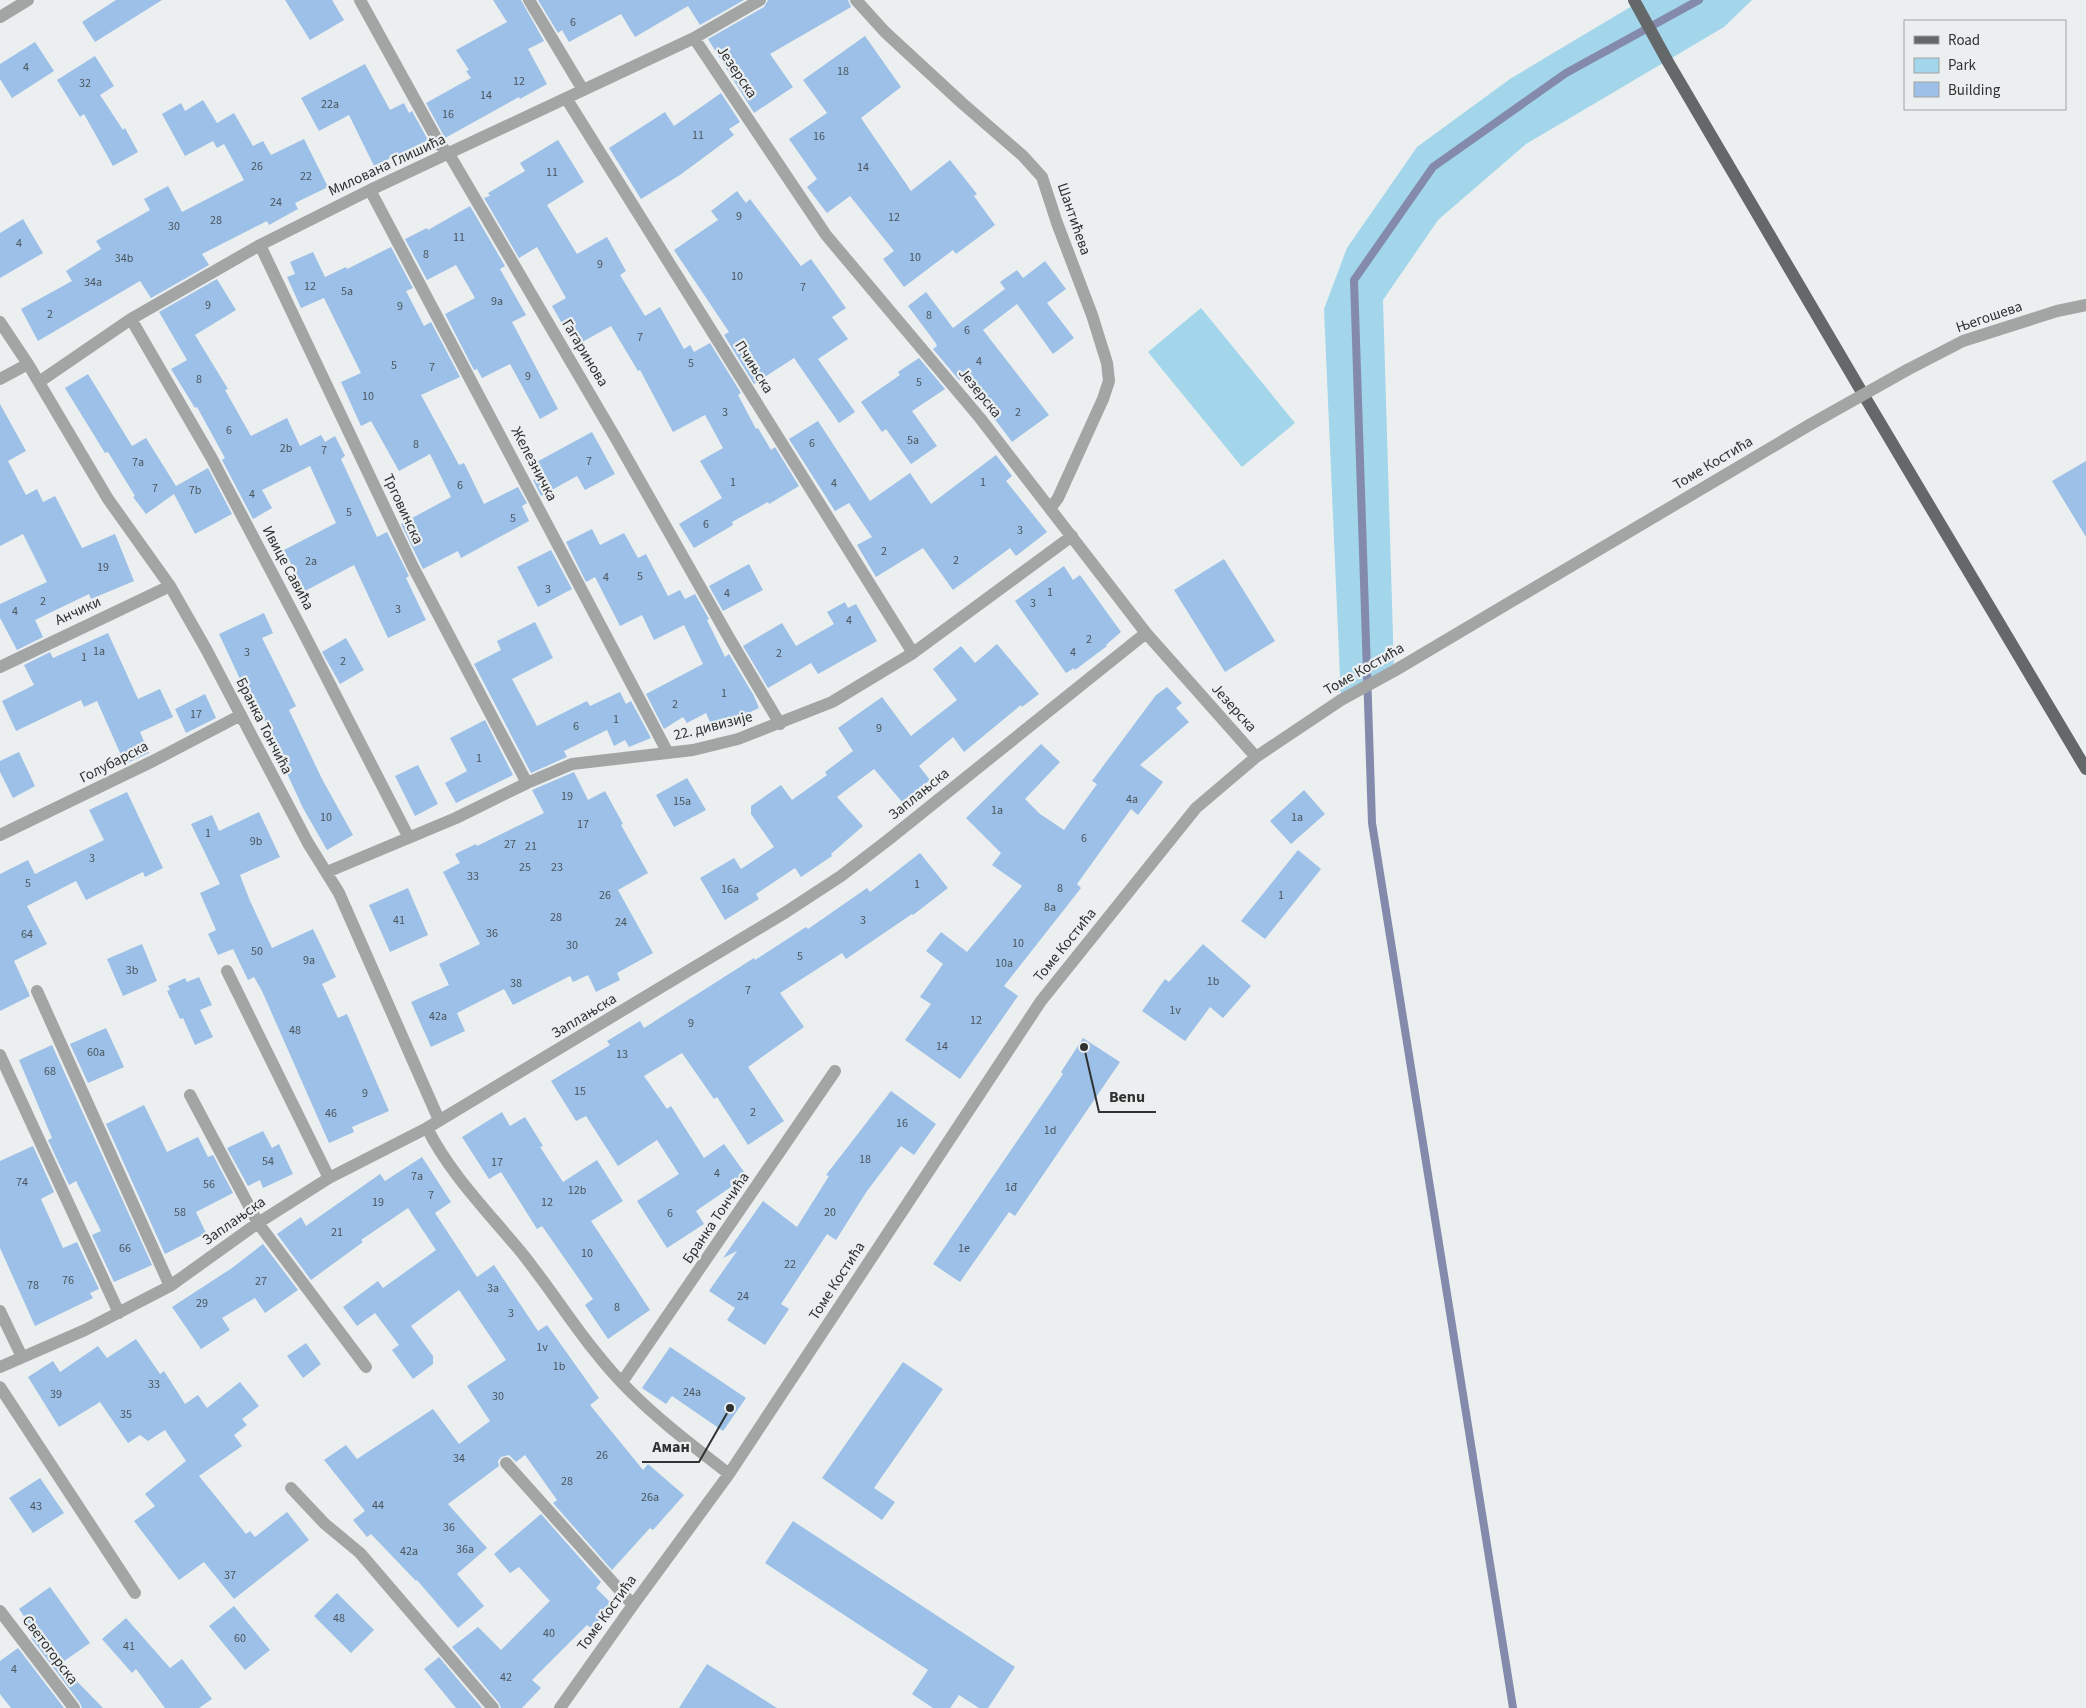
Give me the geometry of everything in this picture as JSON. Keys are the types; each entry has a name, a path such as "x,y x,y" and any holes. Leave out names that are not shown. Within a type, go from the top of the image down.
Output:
{"main road":[{"path":"1635,2 1668,62 2086,769"}],"street":[{"path":"0,17 28,0"},
{"name":"Гагаринова","path":"360,0 440,145 448,154 616,437 780,724"},
{"path":"529,0 583,90"},
{"name":"Милована Глишића","path":"39,382 131,319 260,245 370,190 694,38 760,0"},
{"name":"Шантићева","path":"856,0 885,32 962,103 1024,156 1042,177 1057,223 1092,315 1107,363 1108,381 1103,399 1058,498 1050,509"},
{"name":"Језерска","path":"694,38 826,235 980,418 1146,633 1256,757"},
{"name":"Пчињска","path":"566,98 913,653"},
{"name":"Железничка","path":"370,190 668,753"},
{"name":"Трговинска","path":"260,245 412,565 526,783"},
{"name":"Његошева","path":"1811,424 1963,341 2057,311 2086,305"},
{"name":"Ивице Савића","path":"131,319 211,458 408,836"},
{"name":"Бранка Тончића","path":"0,322 28,364 108,498 170,586 206,648 303,835 339,893 439,1120"},
{"path":"0,379 28,364"},
{"name":"Томе Костића","path":"560,1708 729,1474 1041,1000 1196,808 1256,757 1352,694 1384,677 1811,424"},
{"name":"22. дивизије","path":"327,872 408,836 456,818 526,783 572,764 693,750 738,739 832,702 913,653 1072,536"},
{"name":"Анчики","path":"0,667 170,586"},
{"name":"Заплањска","path":"0,1367 120,1313 170,1286 258,1223 329,1178 427,1128 786,912 841,876 888,840 1146,633"},
{"name":"Голубарска","path":"0,835 153,761 241,715"},
{"path":"227,971 329,1178"},
{"path":"36,991 170,1286"},
{"path":"0,1055 120,1313"},
{"name":"Бранка Тончића","path":"622,1382 835,1071"},
{"path":"190,1095 258,1223 366,1367"},
{"path":"427,1128 438,1151 523,1255 589,1345 622,1382 669,1426 729,1474"},
{"path":"0,1312 22,1357"},
{"path":"0,1387 135,1593"},
{"path":"506,1463 633,1605"},
{"path":"291,1488 325,1524 360,1553 493,1708"},
{"name":"Светогорска","path":"0,1611 74,1708"}],"green space":[{"path":"1642,0 1752,0 1724,27 1526,144 1438,220 1383,300 1394,671 1341,700 1324,309 1347,248 1417,147 1510,79"},
{"path":"1201,308 1295,423 1242,467 1148,352"}],"building":[{"path":"116,0 162,0 95,42 82,22"},
{"path":"285,0 332,0 344,20 310,40"},
{"path":"493,0 521,0 544,41 528,49 547,84 520,99 519,97 445,138 426,103 471,78 466,71 469,70 456,50 507,22"},
{"path":"538,0 744,0 700,25 688,6 635,37 621,14 569,42 562,30 558,33"},
{"path":"768,0 848,0 851,7 770,54 793,87 754,113 708,39 764,7"},
{"path":"865,36 901,87 861,118 911,191 950,160 977,194 974,196 995,225 956,254 953,250 904,287 883,259 894,251 850,196 827,213 807,187 817,179 789,139 827,113 803,80"},
{"path":"35,42 54,71 12,98 0,79 0,64"},
{"path":"95,56 114,86 100,95 123,130 125,128 138,152 113,166 84,114 80,117 57,80"},
{"path":"365,64 390,110 404,103 409,113 412,111 428,140 374,166 349,115 319,131 301,98"},
{"path":"721,93 740,122 729,129 734,135 680,175 641,199 609,148 665,112 674,126"},
{"path":"203,100 217,123 234,113 253,146 263,141 271,155 304,139 328,187 295,203 298,209 269,225 267,221 202,254 209,265 151,298 140,281 38,341 21,309 72,281 66,271 101,249 96,241 150,210 144,199 168,186 182,212 244,180 224,144 217,148 213,141 185,156 162,114 181,103 185,111"},
{"path":"558,140 584,182 547,205 577,254 607,237 626,271 620,275 645,316 660,307 684,349 690,345 694,352 710,343 741,393 738,395 756,429 758,428 771,450 775,447 799,486 769,504 768,502 732,522 733,525 694,548 679,524 722,498 700,461 723,448 705,415 673,432 640,370 638,371 611,326 575,346 552,306 566,298 537,247 519,258 484,198 490,196 488,193 525,171 520,163"},
{"path":"737,191 746,203 750,199 801,266 811,259 846,308 832,317 848,339 818,359 855,412 839,423 794,358 754,384 724,335 729,332 674,250 718,220 711,211"},
{"path":"470,206 505,266 500,269 526,315 512,322 558,409 540,419 510,364 482,378 477,369 474,370 445,314 475,298 456,265 427,280 405,239 427,228 428,230"},
{"path":"23,219 43,253 0,278 0,233"},
{"path":"391,247 413,288 406,291 424,326 431,322 460,377 421,395 459,465 464,463 484,504 518,487 527,503 522,506 529,521 461,558 458,551 423,569 401,524 451,497 430,454 399,471 371,421 361,426 341,382 361,373 324,298 301,308 287,277 295,274 290,262 313,252 325,277 346,267 347,269"},
{"path":"1045,261 1066,289 1047,303 1074,338 1053,354 1017,304 983,330 1049,415 1012,442 963,377 959,380 933,349 937,346 935,342 908,306 926,292 953,328 1005,289 1000,282 1017,270 1023,278"},
{"path":"217,279 236,310 195,335 228,389 225,390 251,436 287,418 300,446 321,435 325,442 335,436 345,456 341,459 377,537 387,532 409,576 406,578 426,620 388,638 354,565 305,591 284,550 336,523 310,466 262,490 272,508 253,519 222,460 225,458 197,407 195,408 171,369 187,360 159,312"},
{"path":"919,358 945,389 912,411 937,446 911,464 886,429 882,432 861,402 900,375 898,372"},
{"path":"88,374 132,446 146,438 176,486 208,468 232,514 195,534 174,494 146,514 133,497 135,496 108,452 105,453 65,388"},
{"path":"0,404 26,451 8,461 26,495 37,489 43,502 55,496 82,548 115,534 134,581 91,599 89,594 35,620 43,637 17,650 0,618 0,604 47,582 23,534 0,546"},
{"path":"818,421 870,501 910,473 931,504 996,455 1012,476 1006,481 1047,532 1016,556 1010,548 953,590 923,548 876,577 857,545 872,537 849,503 835,511 789,439"},
{"path":"592,432 615,474 585,490 577,476 541,496 533,480 538,478 531,465"},
{"path":"2086,461 2086,537 2052,481"},
{"path":"592,529 600,545 624,533 638,558 646,554 668,596 680,590 685,599 695,594 709,619 707,620 725,657 729,654 759,708 713,729 706,713 687,723 683,717 664,729 646,694 703,664 684,625 654,640 642,615 620,626 595,577 586,582 566,542"},
{"path":"551,550 572,589 538,607 517,567"},
{"path":"1224,559 1275,641 1225,672 1174,590"},
{"path":"749,564 763,590 723,611 709,586"},
{"path":"1064,566 1073,580 1080,575 1121,632 1107,646 1075,670 1074,668 1066,673 1015,601"},
{"path":"845,602 848,608 856,604 877,641 818,674 811,663 768,688 743,646 782,623 796,646 834,624 827,612"},
{"path":"264,613 273,633 262,638 296,706 289,710 322,779 353,835 327,850 303,808 278,754 280,753 244,677 240,679 219,634"},
{"path":"535,622 553,658 512,679 537,726 587,701 590,706 620,692 626,704 631,701 651,738 629,747 625,740 614,746 607,730 564,751 567,757 531,773 474,664 501,650 497,641"},
{"path":"108,633 138,699 160,689 173,717 140,732 149,753 125,764 97,701 84,707 81,700 16,731 2,701 34,685 24,665 50,652 53,658"},
{"path":"346,638 364,670 340,684 322,652"},
{"path":"997,644 1039,694 1022,707 1021,705 964,752 953,737 919,766 930,780 903,803 874,769 837,797 863,826 831,854 832,856 801,877 795,868 756,894 759,899 725,920 700,878 734,858 741,869 774,847 751,814 751,806 781,785 792,800 827,775 825,772 853,751 838,728 882,697 911,736 957,700 933,669 961,646 975,663"},
{"path":"1167,687 1182,703 1176,708 1189,722 1140,765 1163,782 1138,815 1131,809 1077,884 1081,888 1004,986 1018,996 960,1079 905,1040 931,1004 920,997 943,964 926,951 941,932 967,952 1022,886 992,865 1001,853 966,818 1041,744 1060,762 1025,799 1040,814 1064,830 1097,784 1092,781 1156,695"},
{"path":"205,694 216,718 186,733 175,709"},
{"path":"485,720 513,775 456,803 445,783 467,771 450,738"},
{"path":"19,752 35,786 13,798 0,772 0,761"},
{"path":"418,765 438,804 415,816 395,776"},
{"path":"574,772 588,800 605,791 623,824 621,825 648,873 618,890 653,953 617,973 620,980 596,992 588,975 573,982 570,976 513,1005 504,989 457,1013 465,1031 431,1047 411,1002 449,985 439,964 480,944 443,872 460,863 455,854 476,844 477,846 544,813 532,790"},
{"path":"687,778 706,810 674,827 656,795"},
{"path":"1304,790 1325,814 1291,844 1270,821"},
{"path":"127,792 163,868 145,877 143,872 86,900 76,881 27,906 47,944 14,961 30,996 0,1011 0,874 28,860 35,874 104,840 89,810"},
{"path":"259,812 280,857 240,875 250,901 272,948 313,929 336,977 322,984 338,1018 347,1014 389,1111 352,1127 354,1132 329,1143 262,991 254,977 248,980 233,949 218,955 208,934 216,930 200,893 220,884 191,824 212,815 219,831"},
{"path":"1298,850 1321,869 1265,939 1241,921"},
{"path":"920,853 948,888 913,915 846,959 842,953 780,993 804,1027 748,1067 784,1121 748,1145 717,1097 714,1099 682,1053 644,1076 667,1109 671,1106 704,1158 724,1144 747,1176 696,1211 704,1224 667,1248 637,1201 679,1174 657,1140 618,1166 586,1116 576,1121 551,1081 610,1045 607,1041 640,1021 644,1028 754,958 755,960 806,927 808,929 867,888 870,892"},
{"path":"408,888 428,935 390,952 369,905"},
{"path":"142,944 157,981 123,996 107,959"},
{"path":"1203,944 1251,986 1223,1018 1210,1007 1185,1041 1142,1011 1165,979 1169,982"},
{"path":"199,977 212,1005 200,1010 213,1037 195,1045 183,1018 180,1019 167,991 170,990 168,986 185,978 187,982"},
{"path":"106,1028 124,1067 88,1083 70,1044"},
{"path":"1083,1038 1120,1062 1015,1216 1009,1212 960,1282 933,1264 1063,1074 1061,1072"},
{"path":"52,1045 152,1265 114,1282 92,1235 101,1231 76,1181 69,1185 48,1140 52,1138 19,1060"},
{"path":"891,1091 936,1124 914,1155 901,1146 867,1191 836,1240 827,1234 781,1304 789,1309 765,1345 727,1320 735,1308 709,1291 737,1251 723,1258 763,1201 797,1227 829,1176 826,1175"},
{"path":"144,1105 167,1152 198,1137 208,1157 213,1155 233,1193 196,1212 206,1233 165,1254 106,1124"},
{"path":"502,1112 510,1126 525,1117 543,1146 540,1147 563,1182 597,1160 623,1201 591,1221 650,1310 608,1339 585,1305 593,1299 542,1226 537,1229 501,1172 489,1179 462,1137"},
{"path":"263,1131 272,1148 279,1144 293,1174 263,1188 260,1180 248,1186 227,1148"},
{"path":"33,1146 54,1192 41,1199 63,1248 77,1242 99,1289 90,1293 93,1298 35,1326 0,1248 0,1161"},
{"path":"422,1157 451,1202 435,1213 477,1277 494,1265 538,1331 547,1325 599,1398 590,1405 643,1470 648,1464 684,1495 653,1530 650,1528 612,1570 553,1503 557,1500 525,1455 516,1462 509,1455 501,1457 498,1461 499,1466 448,1504 487,1548 457,1574 484,1606 458,1628 417,1580 371,1534 367,1537 353,1520 365,1511 324,1460 346,1445 357,1459 433,1409 459,1444 490,1421 467,1386 506,1360 459,1290 411,1326 433,1356 433,1364 413,1379 392,1350 399,1345 375,1313 357,1326 343,1307 378,1281 383,1288 436,1250 408,1208 361,1240 363,1242 311,1280 277,1234 301,1217 306,1226 380,1174 385,1181"},
{"path":"263,1244 298,1290 265,1313 255,1298 222,1318 230,1330 201,1349 172,1307 232,1268"},
{"path":"136,1339 160,1374 164,1371 185,1404 198,1395 207,1408 240,1382 259,1406 242,1419 247,1425 234,1435 242,1446 199,1476 246,1534 250,1531 255,1537 287,1512 309,1540 234,1599 204,1562 179,1580 134,1521 155,1506 145,1494 186,1461 165,1430 148,1441 140,1435 128,1443 100,1402 59,1427 28,1377 53,1361 60,1372 98,1346 107,1358"},
{"path":"306,1343 321,1364 303,1378 287,1356"},
{"path":"670,1347 746,1398 723,1431 672,1396 666,1404 642,1388"},
{"path":"903,1362 943,1389 874,1488 895,1502 882,1520 822,1478"},
{"path":"40,1478 64,1513 33,1533 9,1498"},
{"path":"541,1514 601,1582 596,1588 614,1606 591,1628 587,1625 532,1680 541,1688 522,1708 501,1708 499,1703 452,1647 478,1627 501,1650 550,1601 519,1567 510,1573 494,1554"},
{"path":"793,1521 1015,1667 988,1708 979,1708 959,1695 950,1708 933,1708 912,1694 928,1670 765,1563"},
{"path":"50,1587 90,1643 60,1664 103,1708 82,1708 31,1638 36,1634 19,1609"},
{"path":"337,1593 374,1630 351,1653 314,1616"},
{"path":"234,1606 270,1650 245,1670 209,1626"},
{"path":"126,1618 170,1668 182,1659 212,1699 199,1708 165,1708 136,1669 132,1673 102,1639"},
{"path":"18,1648 64,1708 11,1708 0,1694 0,1661"},
{"path":"439,1657 482,1708 456,1708 424,1669"},
{"path":"707,1664 777,1708 679,1708"}],"waterway":[{"path":"1513,1708 1372,823 1354,280 1433,167 1566,73 1699,0"}],"place":[{"name":"Benu","path":"1084,1047"},
{"name":"Аман","path":"730,1408"}]}
